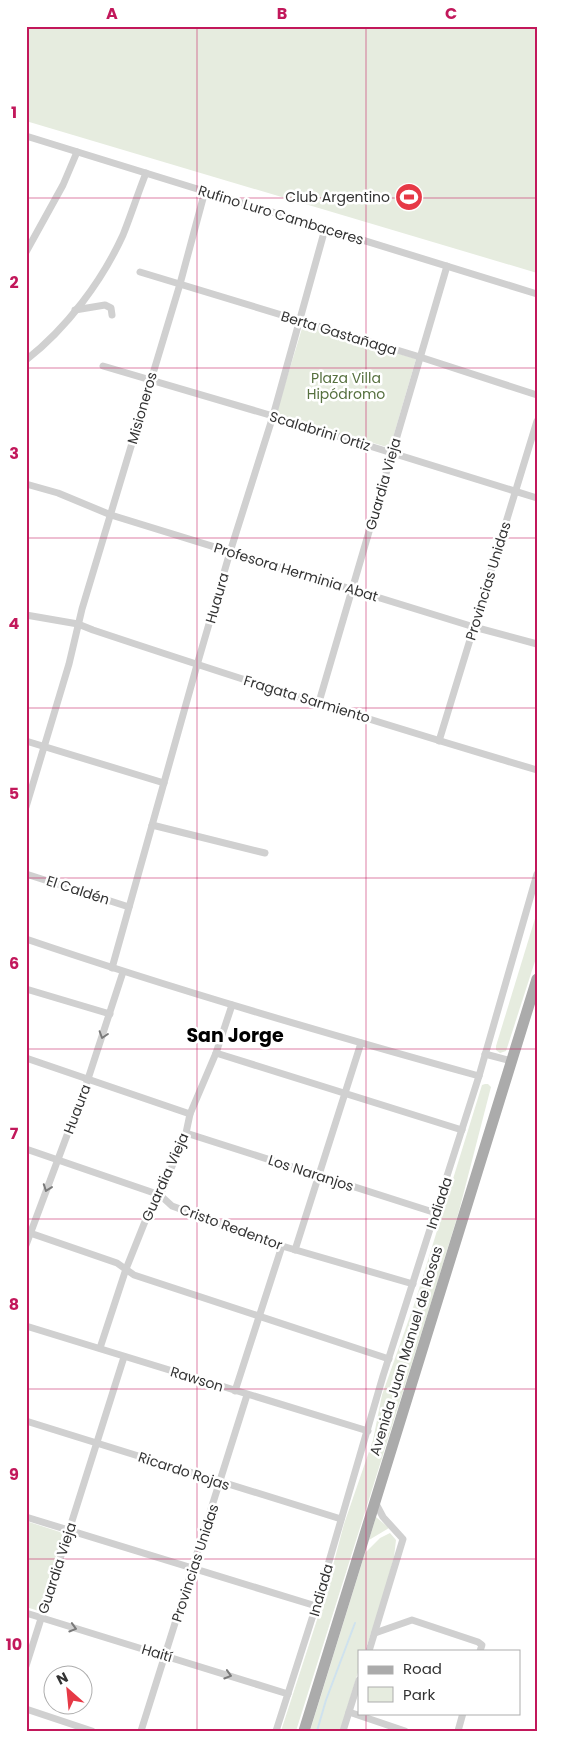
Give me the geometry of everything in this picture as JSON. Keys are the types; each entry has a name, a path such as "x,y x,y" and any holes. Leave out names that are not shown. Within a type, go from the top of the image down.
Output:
{"main road":[{"name":"Avenida Juan Manuel de Rosas","path":"304,1731 537,979"}],"street":[{"name":"Rufino Luro Cambaceres","path":"26,136 537,294"},
{"path":"26,252 63,185 77,152"},
{"path":"26,360 75,310 105,269 123,234 146,173"},
{"name":"Misioneros","path":"26,807 69,664 78,624 180,284 204,191"},
{"name":"Huaura","path":"112,968 197,665 273,416 325,229"},
{"name":"Guardia Vieja","path":"319,702 447,266"},
{"name":"Berta Gastañaga","path":"140,272 420,357 537,395"},
{"path":"75,310 105,305 109,306 112,315"},
{"name":"Scalabrini Ortiz","path":"103,366 273,416 537,498"},
{"name":"Provincias Unidas","path":"439,741 537,421"},
{"name":"Profesora Herminia Abat","path":"26,484 58,493 111,515 474,627 537,644"},
{"name":"Fragata Sarmiento","path":"26,615 78,624 197,665 537,770"},
{"path":"26,741 164,783"},
{"path":"152,825 265,854"},
{"name":"El Caldén","path":"26,874 130,907"},
{"name":"Indiada","path":"276,1731 316,1606 389,1359 486,1054 537,874"},
{"path":"26,939 123,972 232,1005 479,1076"},
{"name":"Huaura","path":"26,1245 88,1079 123,972"},
{"path":"26,989 110,1014"},
{"name":"Guardia Vieja","path":"100,1348 126,1269 150,1209 160,1195 186,1133 190,1114 216,1053 232,1005"},
{"path":"295,1250 361,1043"},
{"path":"216,1053 462,1130"},
{"path":"486,1054 511,1061"},
{"path":"26,1058 190,1114"},
{"name":"Los Naranjos","path":"186,1133 436,1213"},
{"name":"Cristo Redentor","path":"26,1149 160,1195 172,1206 282,1246 413,1284"},
{"path":"30,1233 117,1263 134,1275 389,1359"},
{"path":"235,1391 282,1246"},
{"name":"Rawson","path":"26,1326 368,1431"},
{"name":"Guardia Vieja","path":"26,1666 124,1356"},
{"name":"Provincias Unidas","path":"141,1731 248,1395"},
{"name":"Ricardo Rojas","path":"26,1421 220,1483 341,1519"},
{"path":"369,1650 403,1539 383,1517 374,1502"},
{"path":"26,1517 316,1606"},
{"name":"Haití","path":"26,1614 288,1694"},
{"path":"375,1633 412,1620 481,1648"},
{"path":"343,1731 358,1683"},
{"path":"26,1710 92,1731"},
{"path":"349,1712 405,1731"},
{"path":"458,1731 463,1714"}],"green space":[{"name":"Club Argentino","path":"26,26 537,26 537,273 26,121"},
{"name":"Plaza Villa Hipódromo","path":"303,325 416,359 390,448 276,414"},
{"path":"537,912 537,955 506,1051 500,1053 496,1050 496,1046"},
{"path":"485,1084 491,1087 459,1211 296,1731 281,1731 326,1592 344,1524 373,1440 382,1395 415,1302 482,1085"},
{"path":"376,1517 389,1528 369,1540"},
{"path":"26,1521 63,1533 39,1611 26,1607"},
{"path":"390,1533 396,1540 394,1557 374,1628 365,1650 358,1650 358,1672 340,1731 310,1731 365,1553 380,1538"}],"waterway":[{"path":"317,1731 326,1700 355,1623"}],"place":[{"name":"Club Argentino","path":"409,197"}],"district":[{"name":"San Jorge","path":"235,1035"}]}
